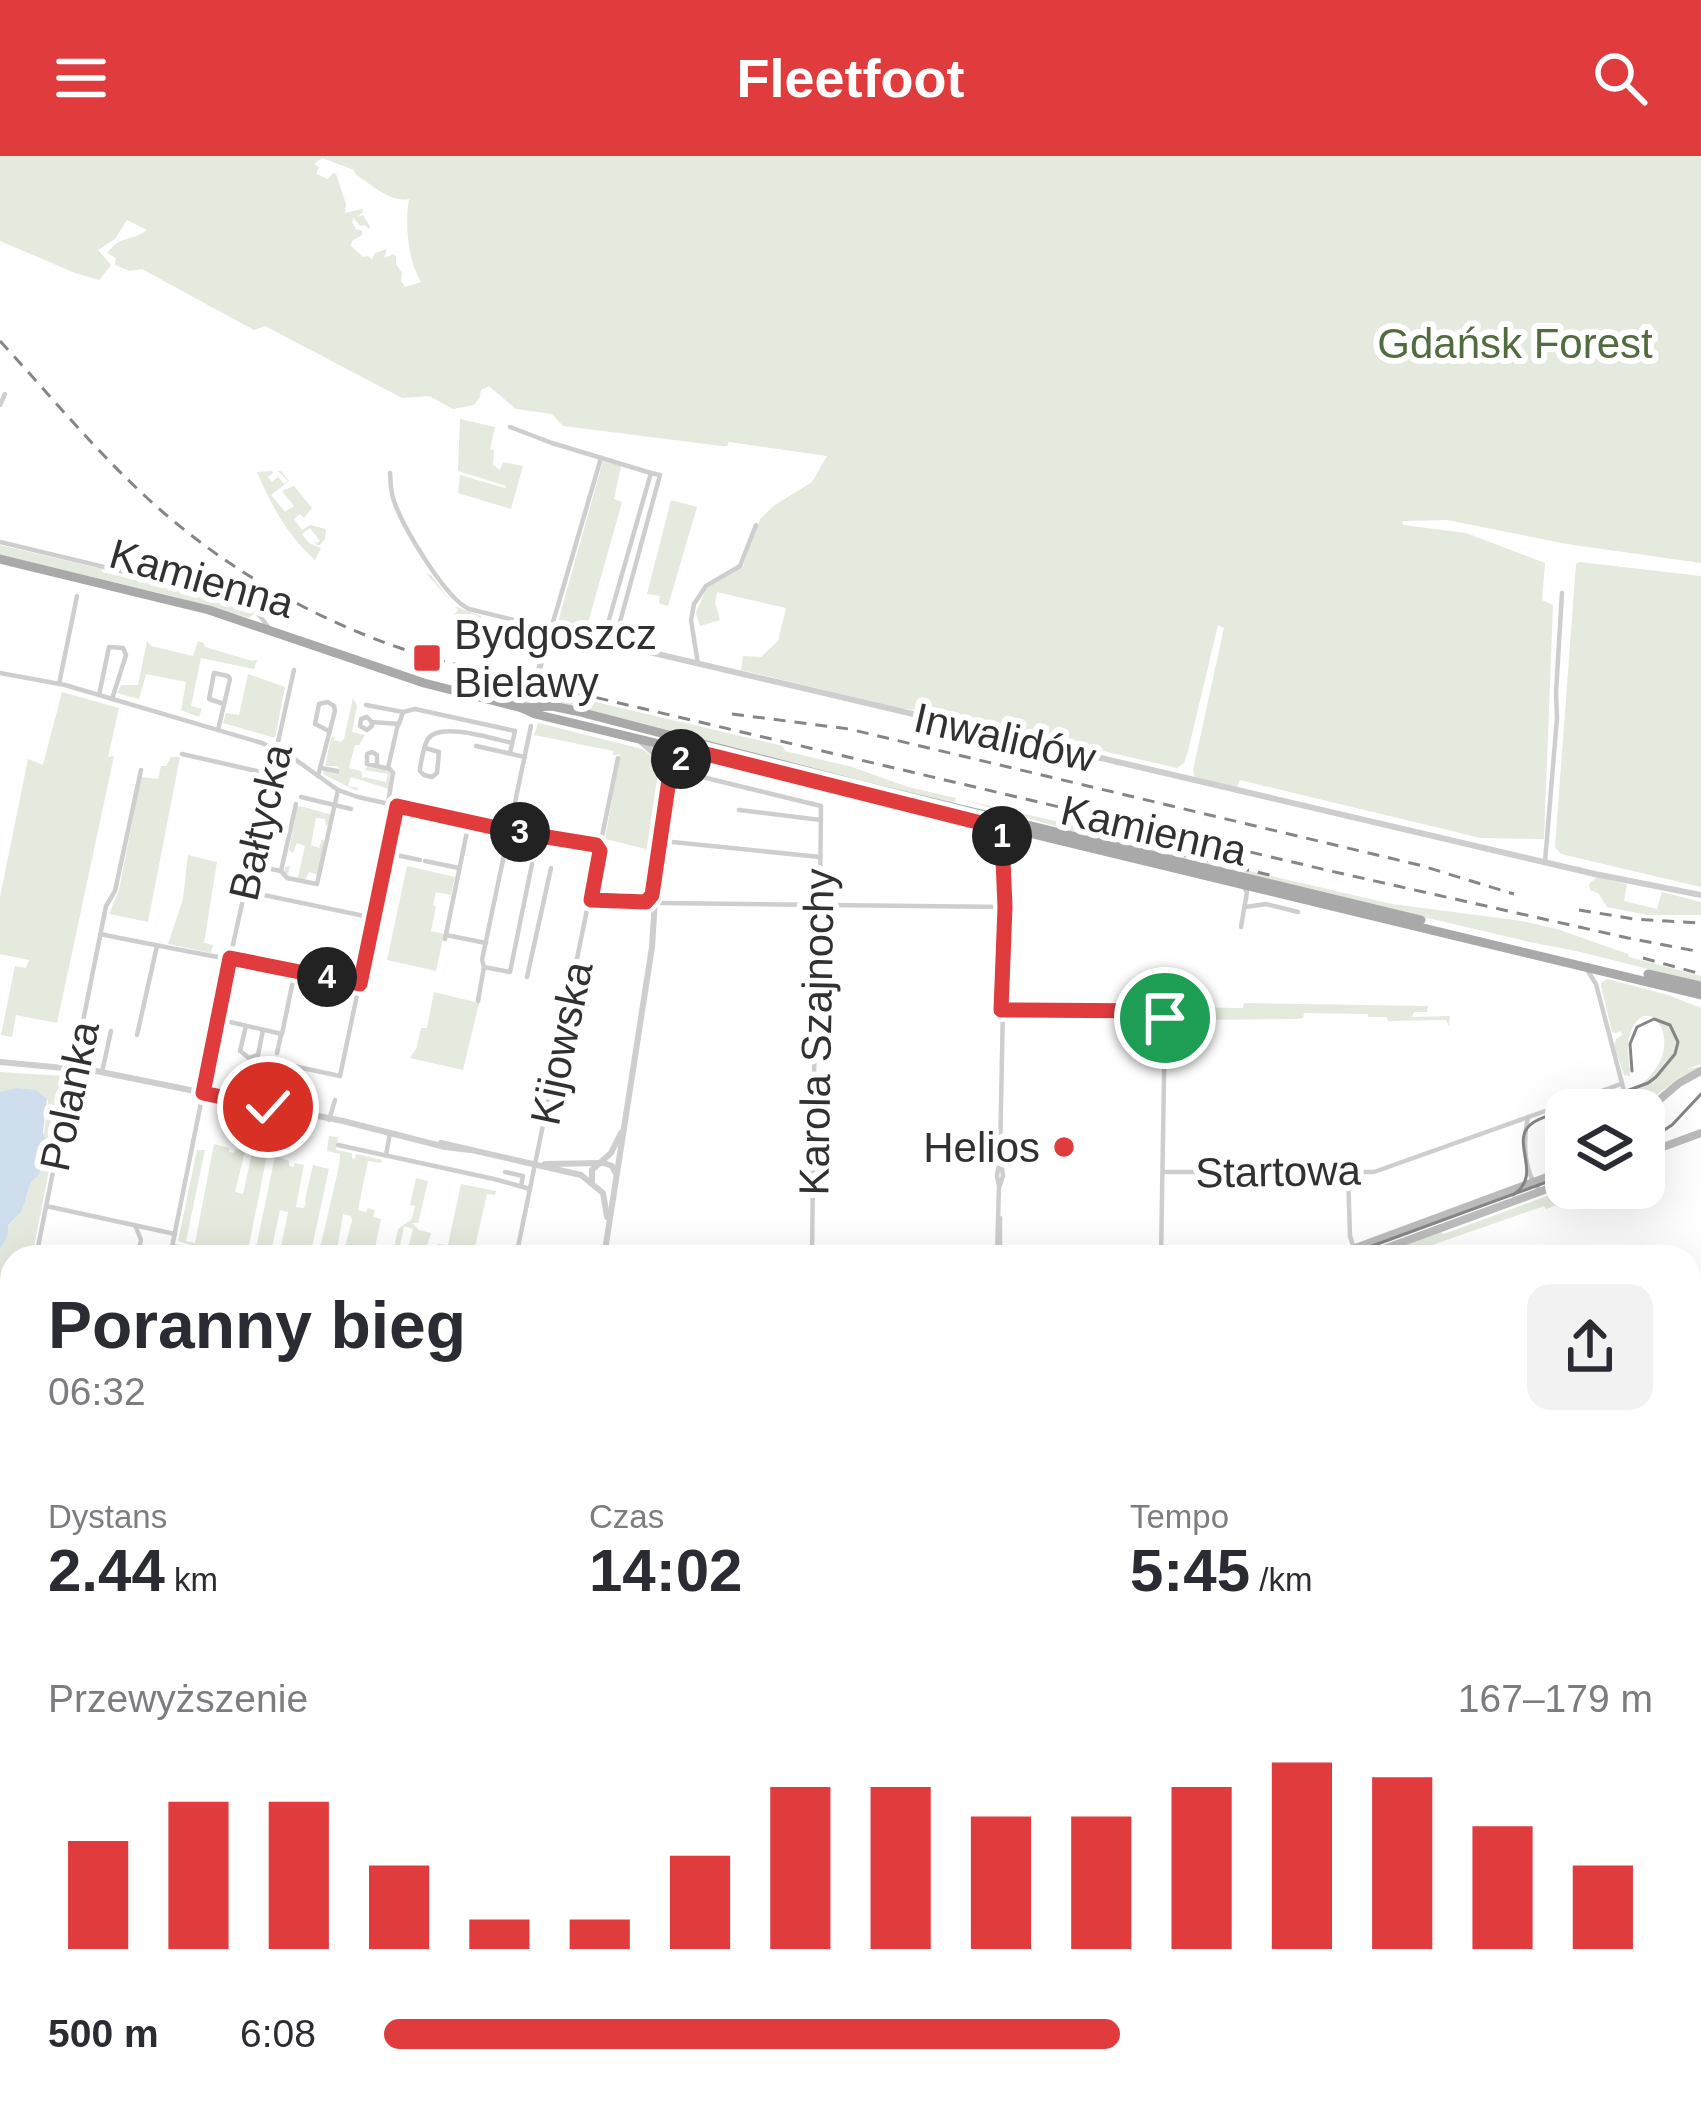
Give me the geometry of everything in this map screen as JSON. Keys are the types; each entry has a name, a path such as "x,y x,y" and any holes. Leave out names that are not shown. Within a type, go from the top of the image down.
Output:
{"main road":[{"name":"Kamienna","path":"0,560 248,621 424,683 535,714 671,743 1247,888 1701,990"},
{"name":"Kamienna","path":"522,708 552,706 698,752 1701,990"},
{"path":"1665,1094 1701,1071"},
{"path":"1665,1146 1701,1133"},
{"path":"1365,1245 1545,1178"},
{"path":"1395,1245 1543,1192"}],"street":[{"path":"0,405 4,394"},
{"path":"510,427 660,475 614,644"},
{"path":"522,708 532,693 601,458"},
{"name":"Inwalidów","path":"390,473 395,504 431,568 457,603 469,609 1701,895"},
{"path":"599,640 606,630 651,473"},
{"path":"649,482 657,484"},
{"path":"642,506 650,508"},
{"path":"698,664 691,620 694,604 706,586 740,566 756,525"},
{"path":"0,542 229,596 250,604 269,628"},
{"path":"630,547 639,549"},
{"path":"618,587 627,590"},
{"path":"1545,862 1562,593"},
{"path":"59,684 77,596"},
{"path":"248,621 256,618 256,611"},
{"path":"606,630 615,632"},
{"path":"99,695 109,647 118,646 126,651 112,699"},
{"name":"Bałtycka","path":"172,1245 294,670"},
{"path":"0,673 59,684 277,748 338,790 510,831 599,846"},
{"path":"218,730 230,679 214,673 209,699 224,704"},
{"path":"103,677 120,680"},
{"path":"532,693 552,706"},
{"path":"318,776 335,710 319,704 315,724 329,731"},
{"path":"366,704 403,712 415,709 515,731 510,753"},
{"path":"388,769 403,712"},
{"path":"372,722 398,724"},
{"path":"478,1001 482,960 531,726"},
{"path":"425,748 440,752 435,776 420,771 425,748 428,739 442,730 512,743"},
{"path":"634,737 655,754 666,773"},
{"path":"606,1245 652,947 652,902 671,743"},
{"path":"476,746 525,757"},
{"path":"666,773 682,758 698,752"},
{"path":"182,754 271,774"},
{"name":"Kijowska","path":"518,1245 618,758"},
{"path":"377,766 392,771 388,803"},
{"path":"321,768 337,771"},
{"name":"Polanka","path":"38,1245 106,906 116,891 141,770"},
{"name":"Karola Szajnochy","path":"690,774 821,806 812,1245"},
{"path":"296,804 281,871 284,877 317,884 338,790"},
{"path":"301,796 351,809"},
{"path":"284,1064 340,1076 397,806"},
{"path":"739,811 820,820"},
{"path":"469,822 446,937 486,943"},
{"path":"999,1245 1001,1010 1010,826"},
{"path":"672,842 820,857"},
{"path":"387,853 459,868"},
{"path":"484,967 510,972 532,864"},
{"path":"250,865 281,871"},
{"path":"527,977 551,868"},
{"path":"1241,927 1247,888"},
{"path":"244,891 374,918"},
{"path":"591,900 1005,907"},
{"path":"1245,907 1266,904 1298,912"},
{"path":"100,934 360,984"},
{"path":"137,1035 158,946"},
{"path":"514,946 533,950"},
{"path":"1582,964 1596,984 1623,1089"},
{"path":"1596,984 1607,970"},
{"path":"278,1053 295,971"},
{"path":"1001,1010 1161,1011 1165,1018 1161,1245"},
{"path":"218,1019 281,1034"},
{"path":"245,1026 240,1051 249,1058 258,1055 263,1030"},
{"path":"102,1072 111,1031"},
{"path":"0,1062 102,1072 203,1093 536,1164 581,1175 596,1186 608,1188 616,1179"},
{"name":"Startowa","path":"1163,1172 1374,1172 1622,1084"},
{"path":"329,1120 334,1100"},
{"path":"1528,1117 1532,1183 1543,1192"},
{"path":"609,1214 591,1174 615,1146 624,1124"},
{"path":"386,1155 390,1133"},
{"path":"338,1145 530,1189"},
{"path":"447,1168 449,1158"},
{"path":"536,1164 599,1163 612,1166 616,1179"},
{"path":"505,1172 523,1176 521,1186"},
{"path":"1348,1173 1353,1245"},
{"path":"46,1206 175,1234"},
{"path":"134,1226 140,1244 153,1230"}],"green space":[{"name":"Gdańsk Forest","path":"0,156 1701,156 1701,563 1567,544 1447,520 1402,521 1403,525 1466,533 1545,563 1542,600 1553,605 1544,839 1481,838 1240,780 1237,787 1195,779 1193,770 1224,628 1218,625 1188,751 1177,768 741,670 743,656 761,657 778,641 786,608 717,592 720,620 700,626 696,613 706,589 743,566 760,519 812,482 827,456 563,426 552,414 516,409 489,386 481,390 474,405 453,409 429,396 402,398 265,326 254,330 142,269 130,271 115,265 116,258 107,253 112,247 147,230 127,220 115,239 98,250 111,265 99,280 0,241","holes":["322,158 354,170 388,195 409,199 408,240 421,282 405,287 394,254 384,258 387,249 375,253 372,260 351,246 362,235 354,218 360,226 370,226 363,215 357,217 362,209 345,213 336,174 328,179 316,174 319,167 314,164"]},
{"path":"460,419 495,427 490,449 494,450 493,465 500,470 503,462 523,466 511,509 458,493 460,475 506,486 458,471"},
{"path":"603,461 621,466 614,499 622,502 586,630 558,622"},
{"path":"272,471 268,477 272,482 278,477 284,484 288,481 278,471 289,481 271,495 285,512 294,506 282,491 294,486 312,508 304,518 300,514 294,519 302,530 310,525 326,529 320,545 313,541 320,541 310,528 302,534 321,548 315,560 281,519 257,472"},
{"path":"671,500 697,507 668,606 659,603 660,596 647,594"},
{"path":"0,545 219,596 244,604 254,614 249,618 0,555"},
{"path":"1579,562 1701,576 1701,887 1561,854 1555,847"},
{"path":"455,606 481,616 479,628 497,632 499,620 541,631 538,657 531,653 538,659 470,634 451,619 458,610"},
{"path":"147,641 193,656 198,641 257,660 254,669 201,658 191,706 202,709 199,717 181,710 186,682 146,674 139,699 117,693 121,685 138,685"},
{"path":"248,674 285,687 275,738 223,723 226,713 239,715"},
{"path":"540,689 783,746 785,751 956,798 954,803 944,802 542,700"},
{"path":"62,692 119,708 108,757 114,756 57,1023 16,1015 12,1037 1,1035 15,966 26,968 29,960 0,954 0,897 28,759 43,765"},
{"path":"353,698 357,706 352,732 365,735 355,745 349,768 361,771 363,779 386,782 388,774 365,770 390,771 389,789 351,777 348,786 357,791 323,774 324,770 339,771 338,766 325,766 331,738 344,739"},
{"path":"538,723 651,755 658,768 653,855 650,857 650,850 605,839 620,754 534,735"},
{"path":"171,757 180,757 148,922 109,914 119,890 141,777 158,779 161,766"},
{"path":"958,799 1392,904 1557,929 1629,957 1701,976 1701,983 1151,853"},
{"path":"297,808 332,815 326,826 325,819 316,818 311,845 319,848 322,839 325,842 319,875 309,872 305,880 293,876 298,877 305,846 297,843 293,853 289,850"},
{"path":"188,855 217,862 204,943 213,945 211,953 168,944 183,899"},
{"path":"407,866 455,877 451,895 436,892 433,905 431,931 444,934 436,971 387,960"},
{"path":"1597,877 1627,884 1624,901 1657,909 1662,892 1701,902 1701,915 1647,915 1607,907 1590,890 1589,884"},
{"path":"1607,979 1668,995 1701,1008 1701,1064 1685,1070 1701,1068 1664,1089 1633,1089 1661,1059 1661,1028 1645,1016 1636,1022 1628,1043 1630,1076 1624,1075 1614,1046 1622,1035 1612,1032 1602,982"},
{"path":"434,992 479,1003 463,1070 410,1058 421,1028 427,1028"},
{"path":"1244,1003 1428,1006 1427,1012 1414,1012 1412,1017 1450,1016 1449,1026 1446,1020 1388,1021 1368,1014 1304,1013 1297,1019 1169,1023 1170,1007 1243,1008"},
{"path":"0,1072 67,1079 34,1245 3,1245 8,1227 22,1211 31,1182 39,1175 48,1100 35,1090 0,1092"},
{"path":"329,1136 338,1137 336,1150 352,1153 355,1159 356,1154 382,1160 368,1161 358,1210 375,1210 373,1217 381,1219 376,1245 345,1245 352,1221 343,1214 338,1245 321,1245 340,1154 327,1151"},
{"path":"214,1144 229,1152 245,1151 235,1192 243,1194 252,1153 267,1155 249,1245 191,1245 178,1241 197,1150 205,1150 186,1241 195,1243"},
{"path":"275,1156 289,1161 289,1166 304,1165 296,1207 306,1204 313,1165 329,1169 313,1245 281,1245 288,1212 280,1210 273,1245 257,1245"},
{"path":"416,1178 428,1181 418,1223 412,1223 431,1233 427,1245 409,1245 413,1229 404,1226 400,1245 395,1245 398,1229 412,1219 415,1206 410,1205"},
{"path":"461,1184 496,1191 487,1194 475,1245 448,1245"},
{"path":"1545,1197 1545,1208 1432,1245 1403,1245"}],"water":[{"path":"36,1090 47,1099 46,1144 39,1175 31,1182 22,1211 8,1226 3,1245 0,1245 0,1092"}],"tram line":[{"path":"1632,1071 1630,1044 1637,1027 1654,1019 1670,1025 1678,1042 1675,1054 1656,1077 1632,1089"},
{"path":"1665,1130 1701,1094"},
{"path":"1513,1195 1526,1178 1525,1132 1545,1117"},
{"path":"1375,1245 1545,1183"}],"railway":[{"path":"0,341 89,440 178,525 287,598 408,651 1326,870 1701,952"},
{"path":"732,714 849,729 1419,865 1514,894"},
{"path":"1176,853 1278,877"},
{"path":"1579,910 1701,923"},
{"path":"1643,958 1701,974"}],"place":[{"name":"Bydgoszcz Bielawy","path":"427,658"},
{"name":"Helios","path":"1064,1147"}],"route":[{"path":"268,1107 203,1093 230,958 360,984 397,806 599,846 591,900 646,902 652,895 670,773 682,758 698,752 1005,829 1001,1010 1161,1011 1165,1018"}]}
